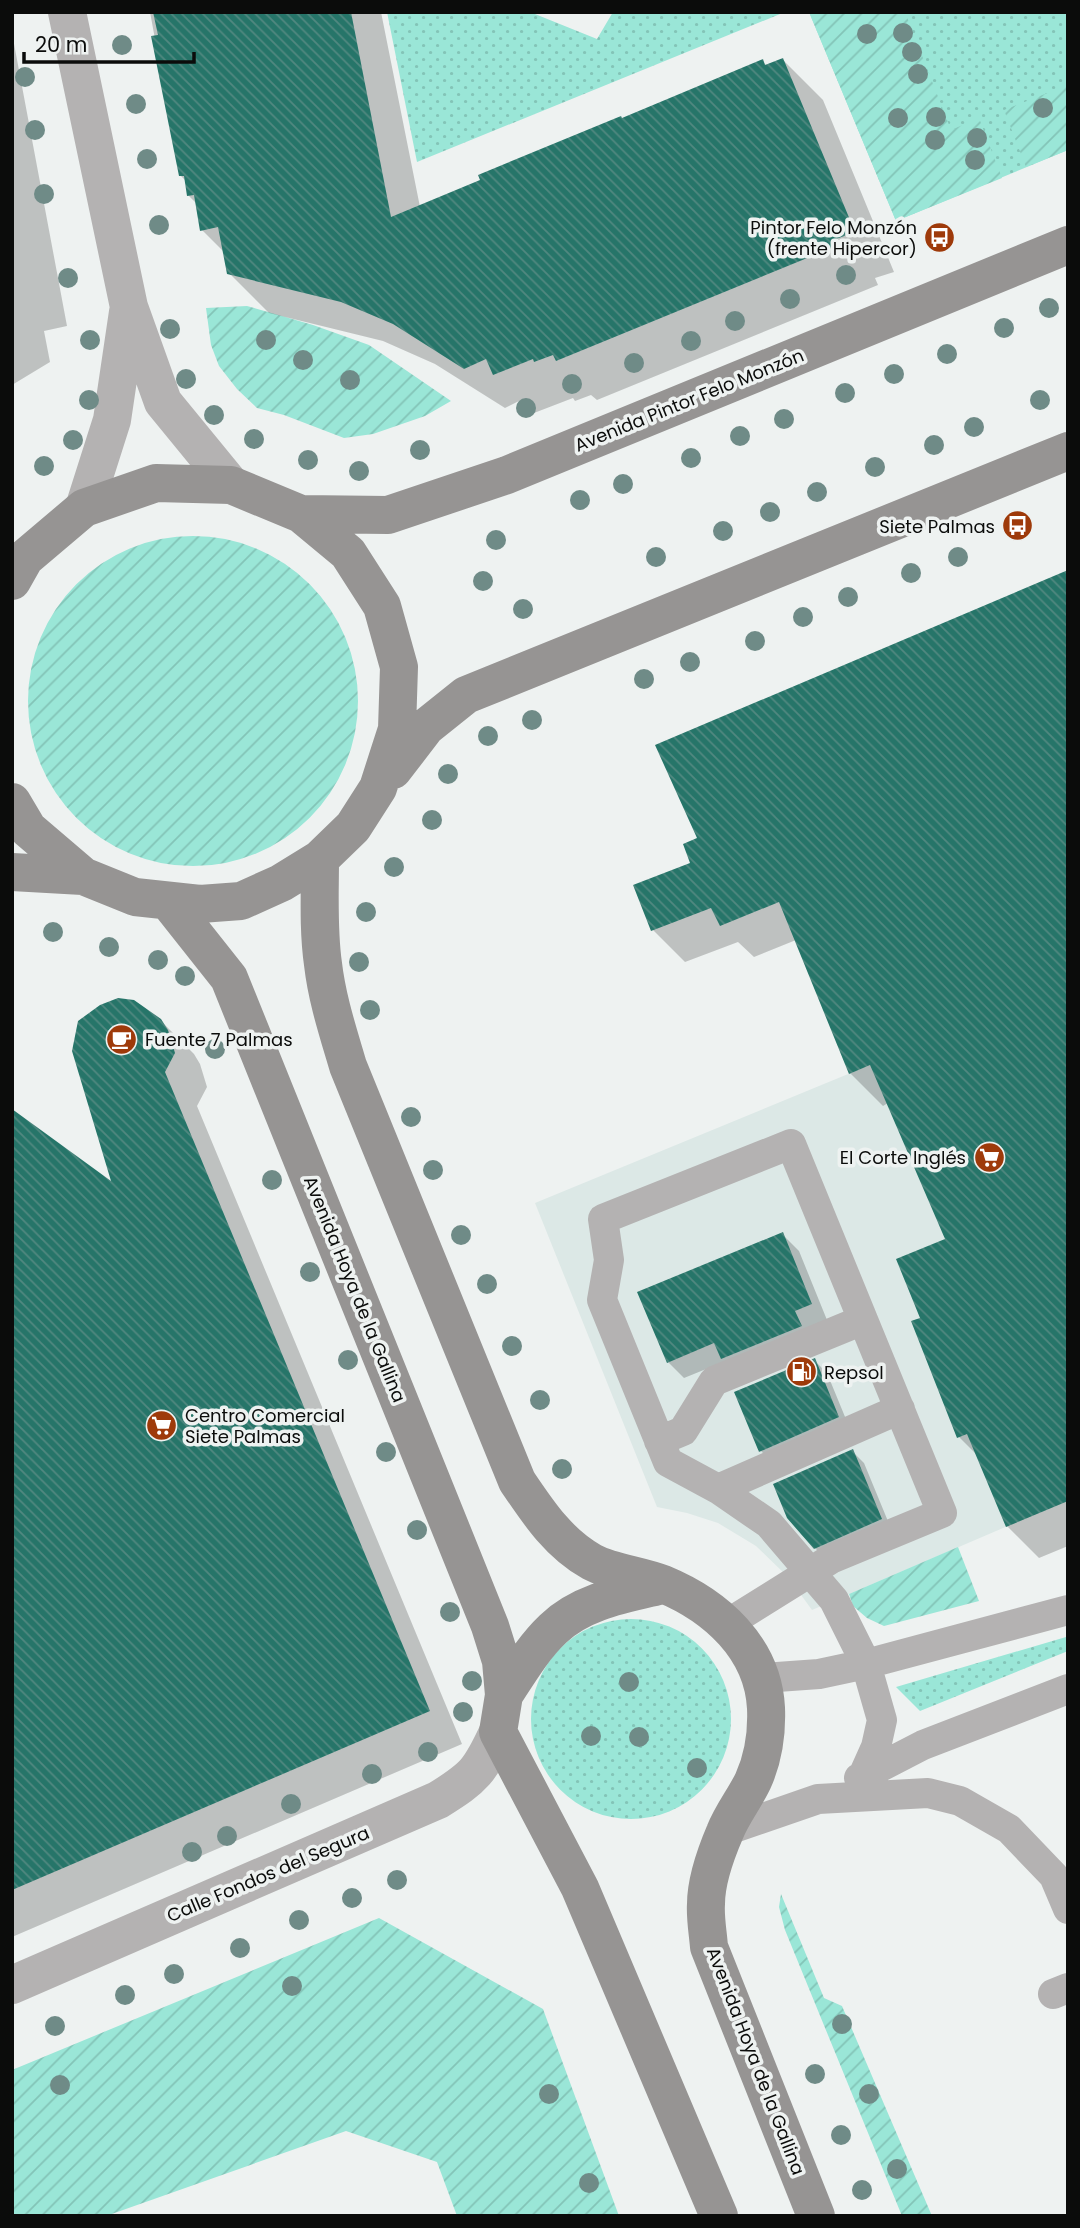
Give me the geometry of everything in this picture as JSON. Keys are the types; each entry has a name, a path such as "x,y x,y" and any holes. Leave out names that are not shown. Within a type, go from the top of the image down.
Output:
{"street":[{"path":"67,12 129,307 163,402 231,485"},
{"name":"Avenida Pintor Felo Monzón","path":"301,513 388,515 507,475 1068,246"},
{"path":"83,508 112,420 129,307"},
{"path":"12,802 28,829 83,876 135,897 200,904 241,901 281,883 320,859 353,827 378,788 426,727 466,695 1068,451"},
{"path":"12,581 25,558 83,508 156,483 231,485 301,513 348,553 382,606 399,667 397,729 378,788"},
{"name":"Avenida Hoya de la Gallina","path":"320,859 319,922 323,965 348,1066 517,1481 544,1521 566,1545 594,1563 663,1585 702,1604 727,1624 747,1648 762,1678 766,1709 763,1748 753,1780 725,1832 706,1902 709,1947 816,2216"},
{"path":"12,872 83,876"},
{"name":"Avenida Hoya de la Gallina","path":"168,901 229,978 490,1626 501,1661 504,1695 498,1732"},
{"name":"Avenida Hoya de la Gallina","path":"504,1695 530,1654 554,1627 580,1610 606,1599 663,1585"},
{"path":"498,1732 580,1888 719,2216"},
{"name":"Calle Fondos del Segura","path":"12,1985 438,1800 466,1783 482,1765 498,1732"}],"lane":[{"path":"727,1624 811,1573 831,1559 942,1513 791,1144 603,1219 609,1260 602,1300 668,1462 718,1489 769,1524 811,1573 834,1600 866,1664 882,1720 876,1747 863,1776"},
{"path":"659,1441 683,1431 714,1381 863,1320"},
{"path":"718,1489 900,1409"},
{"path":"762,1678 819,1674 866,1664 1068,1610"},
{"path":"725,1832 818,1799 923,1745 1068,1689"},
{"path":"818,1799 929,1793 960,1801 1009,1829 1054,1876 1068,1909"}],"shaded area":[{"name":"Repsol","path":"870,1065 951,1252 1052,1507 812,1610 788,1577 756,1546 718,1523 657,1507 535,1203"}],"green space":[{"path":"387,12 530,12 597,39 613,12 785,12 417,162"},
{"path":"809,12 1068,12 1068,150 896,221"},
{"path":"809,12 905,12 951,130 979,118 1002,178 896,221"},
{"path":"1068,85 1068,150 1026,167 1004,110"},
{"path":"247,306 369,345 451,401 425,416 373,434 344,438 284,415 257,408 219,366 211,345 206,308"},
{"path":"193,536 225,539 256,548 285,564 310,584 330,609 346,638 355,669 358,701 355,733 346,764 330,793 310,818 285,838 256,854 225,863 193,866 161,863 130,854 101,838 76,818 56,793 40,764 31,733 28,701 31,669 40,638 56,609 76,584 101,564 130,548 161,539"},
{"path":"958,1547 979,1601 884,1626 867,1618 853,1606 849,1594"},
{"path":"631,1619 669,1627 686,1636 701,1649 714,1664 723,1681 731,1719 723,1757 714,1774 701,1789 686,1802 669,1811 631,1819 593,1811 576,1802 561,1789 548,1774 539,1757 531,1719 539,1681 548,1664 561,1649 576,1636 593,1627"},
{"path":"1066,1637 1068,1651 920,1711 896,1687"},
{"path":"781,1894 824,1998 842,2006 932,2216 902,2216 785,1930 779,1907"},
{"path":"379,1918 543,2009 619,2216 457,2216 437,2162 346,2131 106,2216 12,2216 12,2070"}],"building":[{"path":"153,12 351,12 391,217 480,180 478,175 621,116 622,118 763,59 765,65 783,58 855,232 836,239 839,245 556,361 553,355 534,362 533,359 493,375 486,359 464,369 393,324 341,302 227,274 218,227 200,231 194,195 187,196 184,176 179,176 151,36 158,35"},
{"name":"El Corte Inglés","path":"1068,570 1068,1501 1006,1527 967,1434 957,1438 911,1321 920,1318 896,1259 945,1239 870,1065 849,1074 779,902 720,926 711,908 651,931 633,885 690,863 683,844 697,838 655,745"},
{"name":"Centro Comercial Siete Palmas","path":"118,998 134,1000 161,1019 168,1030 175,1053 165,1072 430,1711 12,1890 12,1109 111,1181 72,1051 78,1021 100,1005"},
{"path":"783,1232 812,1304 795,1311 802,1326 721,1359 714,1343 667,1363 637,1292"},
{"path":"815,1358 839,1417 759,1452 734,1392"},
{"path":"853,1449 882,1519 814,1549 787,1518 773,1484"}],"place":[{"name":"Pintor Felo Monzón (frente Hipercor)","path":"940,237"},
{"name":"Siete Palmas","path":"1018,526"},
{"name":"Fuente 7 Palmas","path":"122,1039"},
{"name":"El Corte Inglés","path":"989,1157"},
{"name":"Repsol","path":"801,1372"},
{"name":"Centro Comercial Siete Palmas","path":"162,1425"}]}
